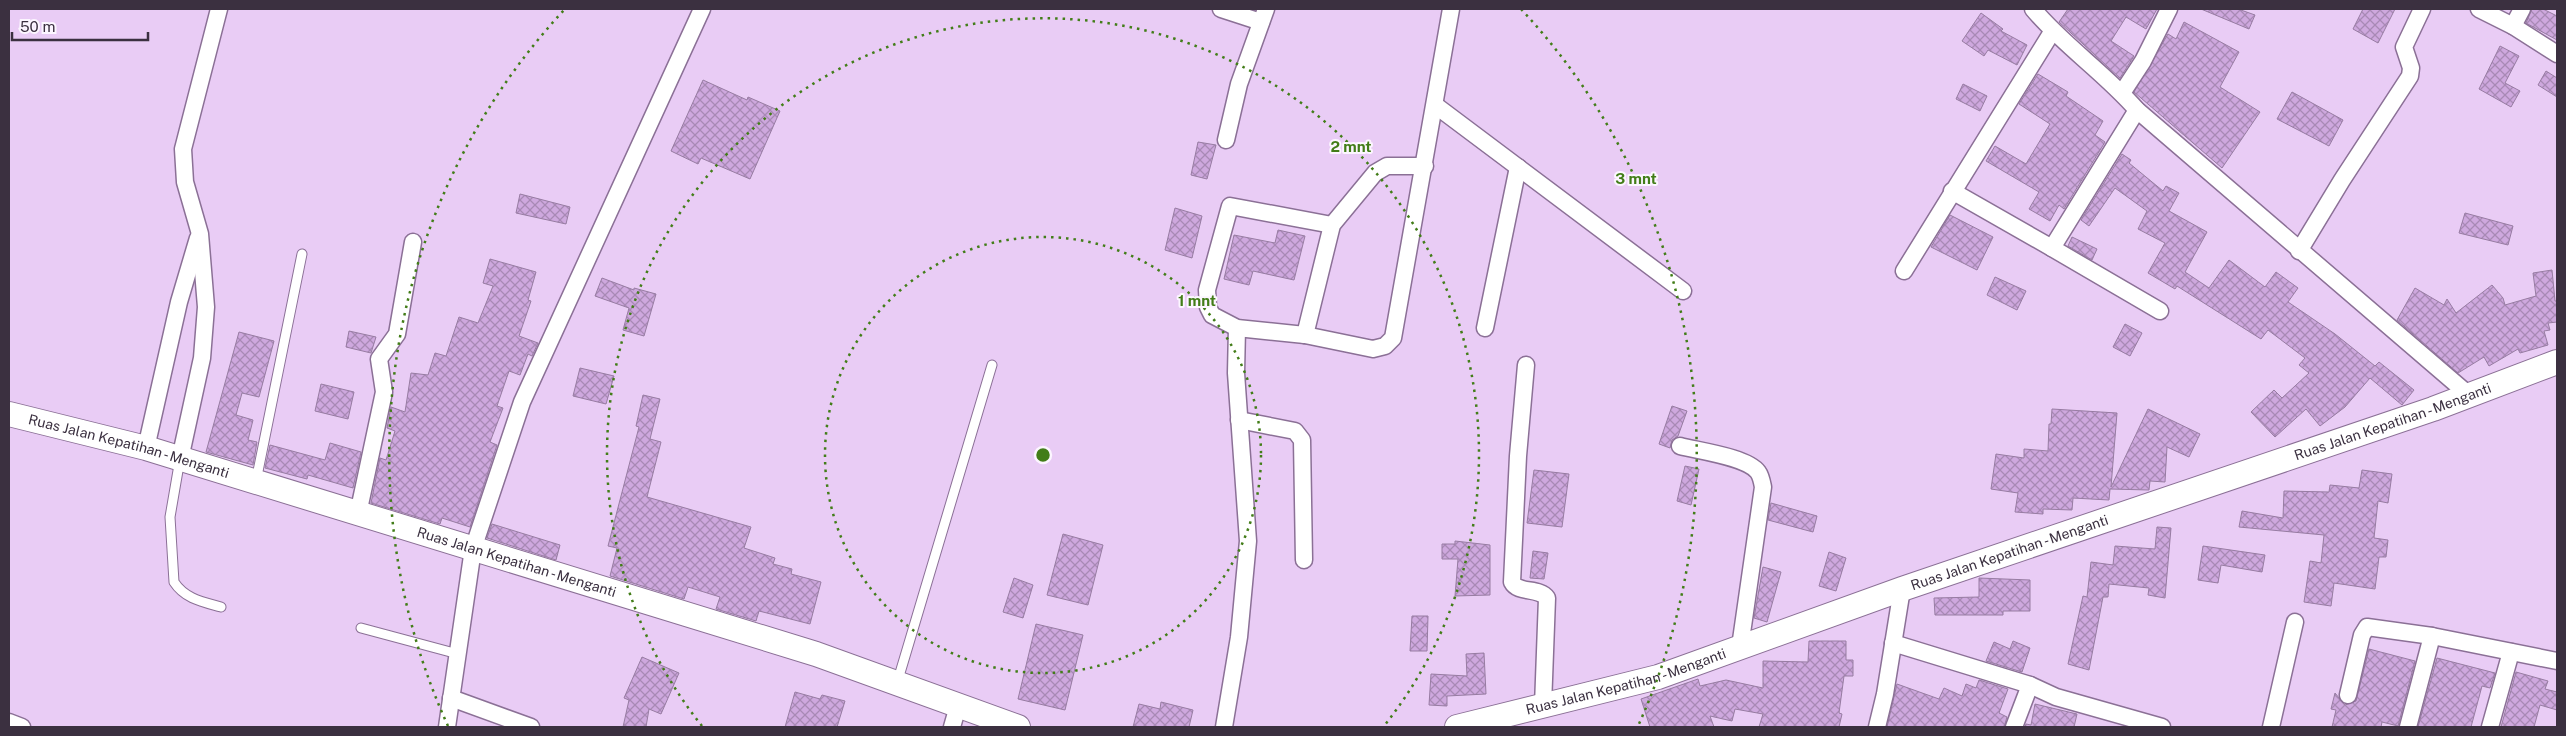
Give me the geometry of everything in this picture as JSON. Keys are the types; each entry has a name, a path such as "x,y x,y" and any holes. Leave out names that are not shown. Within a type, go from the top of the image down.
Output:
{"main road":[{"name":"Ruas Jalan Kepatihan - Menganti","path":"1457,727 1658,677 1902,589 2557,362"},
{"name":"Ruas Jalan Kepatihan - Menganti","path":"9,414 146,448 816,654 897,684 955,716 1018,727"}],"street":[{"path":"180,459 190,418 203,341 206,307 205,269 200,234 185,182 182,149 218,9"},
{"path":"447,727 473,549 522,402 702,9"},
{"path":"1221,9 1264,15 1239,84 1226,140"},
{"path":"1332,225 1230,206 1207,290 1208,306 1212,315 1237,328 1305,335 1374,349 1385,346 1394,338 1451,9"},
{"path":"2033,9 2052,32 2122,93 2137,110 2299,251 2469,394"},
{"path":"2122,93 2143,61 2169,9"},
{"path":"2299,251 2342,180 2410,76 2412,68 2404,47 2422,9"},
{"path":"2479,9 2513,26 2557,54"},
{"path":"2513,26 2522,9"},
{"path":"1904,271 2052,32"},
{"path":"1435,105 1683,291"},
{"path":"2052,248 2137,110"},
{"path":"1305,335 1332,225 1375,173 1387,166 1425,166"},
{"path":"1484,328 1518,167"},
{"path":"1952,191 2160,312"},
{"path":"146,448 179,302 200,234"},
{"path":"358,514 384,392 379,360 397,334 413,242"},
{"path":"1224,727 1239,637 1248,542 1236,373 1237,328"},
{"path":"1526,366 1518,456 1512,582 1517,588 1542,593 1546,598 1543,706"},
{"path":"1239,420 1295,431 1302,440 1304,560"},
{"path":"1680,446 1751,466 1759,474 1761,480 1763,487 1740,647"},
{"path":"1876,727 1902,589"},
{"path":"2271,727 2295,622"},
{"path":"2348,695 2362,635 2367,627 2432,636 2557,661"},
{"path":"2408,727 2432,636"},
{"path":"1893,643 2030,685 2056,697 2162,727"},
{"path":"2490,727 2511,652"},
{"path":"2014,727 2030,685"},
{"path":"451,698 532,727"},
{"path":"9,722 22,727"}],"lane":[{"path":"256,482 302,254"},
{"path":"897,684 992,365"},
{"path":"180,459 170,517 174,582 188,597 221,607"},
{"path":"362,628 458,654"}],"building":[{"path":"2068,9 2157,9 2146,29 2126,17 2111,41 2134,56 2120,78 2059,22"},
{"path":"2201,9 2238,9 2255,15 2249,29"},
{"path":"2363,9 2395,9 2378,43 2353,29"},
{"path":"2532,9 2543,9 2557,16 2557,40 2526,23"},
{"path":"1981,13 2003,29 2001,31 2027,45 2017,65 1988,50 1984,56 1962,41"},
{"path":"2184,22 2239,52 2220,87 2260,112 2222,168 2134,92 2168,34 2176,39"},
{"path":"2500,46 2519,56 2505,83 2520,91 2511,107 2479,89"},
{"path":"2546,71 2557,78 2557,97 2538,85"},
{"path":"2038,74 2068,92 2066,96 2103,121 2095,135 2105,142 2064,209 2059,205 2050,221 2029,209 2039,192 1986,161 1995,146 2026,164 2050,124 2019,104"},
{"path":"703,80 747,100 748,97 780,111 750,179 701,158 698,164 671,151"},
{"path":"1963,84 1987,96 1980,111 1956,99"},
{"path":"2292,92 2343,120 2329,146 2277,119"},
{"path":"1198,142 1216,145 1207,179 1191,175"},
{"path":"2122,154 2131,160 2129,163 2163,191 2166,186 2179,193 2169,211 2207,232 2185,272 2209,288 2229,260 2265,287 2276,272 2298,288 2288,302 2335,334 2375,366 2379,362 2414,390 2402,405 2370,378 2345,407 2320,426 2306,409 2275,437 2251,412 2274,390 2282,398 2309,373 2299,365 2305,358 2268,330 2261,339 2177,286 2175,289 2148,273 2165,243 2138,229 2147,211 2115,188 2089,226 2081,220"},
{"path":"520,194 570,207 566,224 516,213"},
{"path":"1175,208 1202,216 1192,258 1165,250"},
{"path":"2465,213 2513,226 2508,245 2459,233"},
{"path":"1950,215 1993,237 1977,270 1931,247"},
{"path":"1278,230 1305,236 1294,280 1253,271 1249,285 1224,279 1234,235 1275,243"},
{"path":"2072,237 2097,249 2092,260 2068,246"},
{"path":"490,259 536,272 528,300 531,301 519,336 538,343 532,356 528,354 520,375 509,371 497,406 503,408 490,442 497,445 470,527 442,518 440,524 371,503 380,458 386,460 395,431 387,428 391,407 405,412 411,373 428,375 435,353 446,356 459,317 478,323 493,286 483,283"},
{"path":"2552,270 2555,301 2557,301 2557,322 2548,323 2550,330 2544,331 2548,345 2520,353 2518,349 2489,366 2484,357 2458,373 2397,320 2415,288 2444,305 2447,299 2456,313 2492,285 2503,298 2505,305 2536,296 2533,273"},
{"path":"1995,277 2026,291 2017,310 1987,295"},
{"path":"602,278 634,290 634,288 656,294 644,336 623,330 629,308 595,296"},
{"path":"2125,324 2142,333 2130,356 2113,347"},
{"path":"349,331 376,337 371,353 346,347"},
{"path":"239,332 274,341 259,397 242,393 236,415 253,420 248,440 257,442 253,465 206,452"},
{"path":"580,368 614,376 606,404 573,396"},
{"path":"321,384 354,392 348,419 315,411"},
{"path":"643,395 660,399 650,439 661,442 647,497 751,527 744,548 775,558 773,564 792,569 791,574 821,582 810,624 759,611 756,621 716,609 720,597 688,587 684,599 610,576 617,548 608,546 639,427 636,426"},
{"path":"1672,406 1687,411 1678,436 1672,440 1670,448 1659,444"},
{"path":"2052,409 2117,413 2111,487 2148,409 2200,434 2189,457 2167,447 2165,482 2150,481 2149,490 2110,489 2109,500 2073,498 2072,510 2043,509 2043,514 2015,512 2018,493 1991,489 1996,454 2024,458 2024,449 2048,451 2049,424 2051,424"},
{"path":"330,443 361,452 353,488 308,475 307,479 265,468 270,445 325,460"},
{"path":"1685,466 1699,469 1691,505 1677,501"},
{"path":"1534,470 1569,474 1562,527 1527,523"},
{"path":"2362,470 2392,474 2388,503 2378,501 2374,538 2388,540 2386,557 2379,557 2375,589 2334,583 2331,606 2304,602 2310,561 2321,563 2324,535 2239,527 2242,511 2283,518 2284,491 2329,492 2330,485 2359,488"},
{"path":"1771,503 1817,516 1813,532 1768,520"},
{"path":"492,524 560,545 556,560 487,538"},
{"path":"2157,527 2171,528 2165,598 2148,595 2149,588 2109,584 2108,597 2103,597 2089,670 2068,664 2083,596 2087,597 2091,562 2113,565 2115,546 2155,549"},
{"path":"1063,534 1103,545 1088,605 1047,595"},
{"path":"1455,541 1490,545 1490,595 1455,596 1458,559 1442,559 1442,544 1455,544"},
{"path":"2203,546 2265,555 2262,572 2221,565 2218,583 2198,580"},
{"path":"1533,551 1548,553 1544,579 1530,578"},
{"path":"1829,552 1846,558 1836,591 1819,586"},
{"path":"1763,567 1781,572 1767,622 1754,618"},
{"path":"1014,578 1033,585 1023,618 1003,612"},
{"path":"1979,578 2030,580 2030,611 2003,611 2003,615 1935,615 1934,598 1979,597"},
{"path":"1412,616 1428,616 1427,651 1410,651"},
{"path":"1036,624 1083,635 1065,710 1018,699"},
{"path":"1809,641 1846,641 1846,660 1853,660 1853,676 1844,676 1839,713 1842,714 1839,727 1759,727 1763,714 1735,709 1732,721 1710,716 1714,727 1650,727 1641,699 1698,679 1700,686 1726,680 1763,688 1763,661 1808,662"},
{"path":"2013,641 2030,648 2022,672 1986,661 1994,642 2010,649"},
{"path":"2369,649 2415,661 2398,726 2382,722 2381,727 2332,727 2336,710 2331,709 2335,693 2345,705 2356,701"},
{"path":"1484,653 1486,694 1447,696 1447,706 1429,705 1431,674 1467,676 1466,654"},
{"path":"642,657 679,673 661,714 649,709 646,727 623,727 629,700 624,698"},
{"path":"2437,658 2495,673 2490,688 2482,686 2471,727 2418,727"},
{"path":"2516,672 2548,681 2545,689 2557,692 2557,710 2540,705 2534,727 2501,727"},
{"path":"1979,680 2008,689 1999,713 2007,717 2004,727 1887,727 1897,684 1939,699 1944,688 1962,696 1966,684 1976,688"},
{"path":"795,692 820,699 822,695 845,701 837,727 785,727"},
{"path":"1161,702 1193,710 1189,727 1133,727 1139,704 1160,709"},
{"path":"2035,704 2077,714 2074,727 2025,727 2026,724 2031,725"}]}
